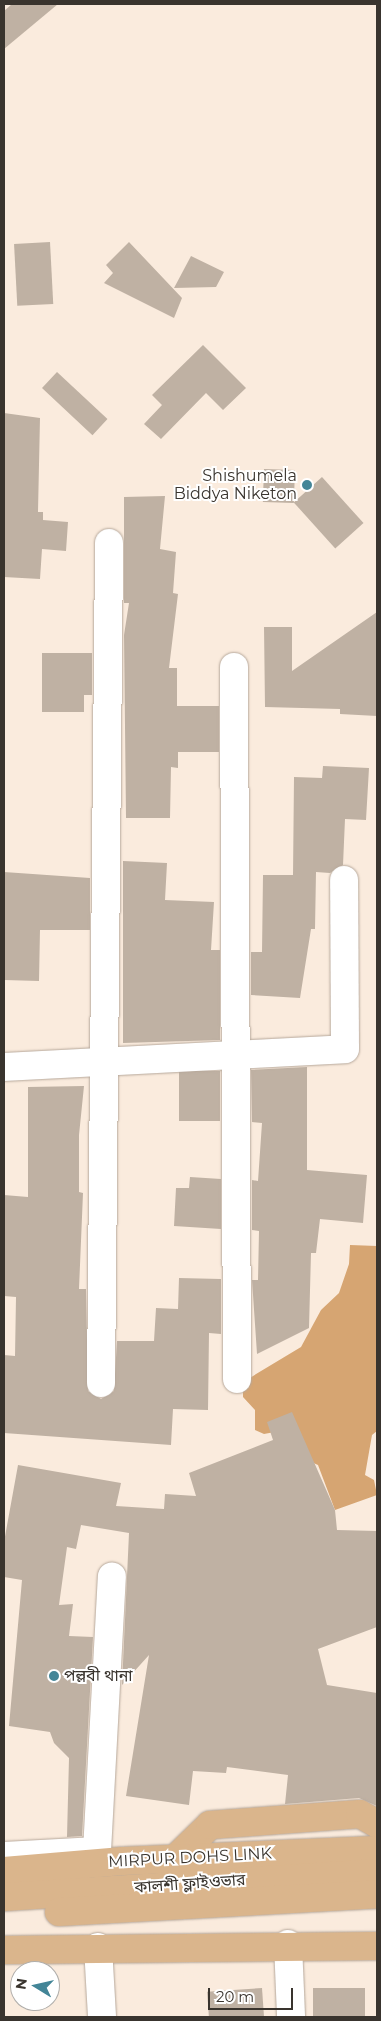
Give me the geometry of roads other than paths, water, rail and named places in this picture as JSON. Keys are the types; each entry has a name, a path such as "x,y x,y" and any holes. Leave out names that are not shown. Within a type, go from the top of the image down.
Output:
{"main road":[{"path":"176,1858 210,1825 360,1814 377,1824"},
{"name":"MIRPUR DOHS LINK","path":"4,1871 176,1858 377,1850"},
{"name":"কালশী ফ্লাইওভার","path":"4,1897 377,1873"},
{"path":"4,1915 377,1894"},
{"path":"4,1950 98,1946 288,1944 377,1946"}],"street":[{"path":"101,1383 101,1060 109,543"},
{"path":"234,667 237,1379"},
{"path":"4,1067 101,1060 236,1056 345,1050 344,880"},
{"path":"4,1856 97,1851 112,1576"},
{"path":"288,1944 291,2017"},
{"path":"98,1946 102,2017"}],"place":[{"name":"Shishumela Biddya Niketon","path":"307,485"},
{"name":"পল্লবী থানা","path":"54,1676"}]}
